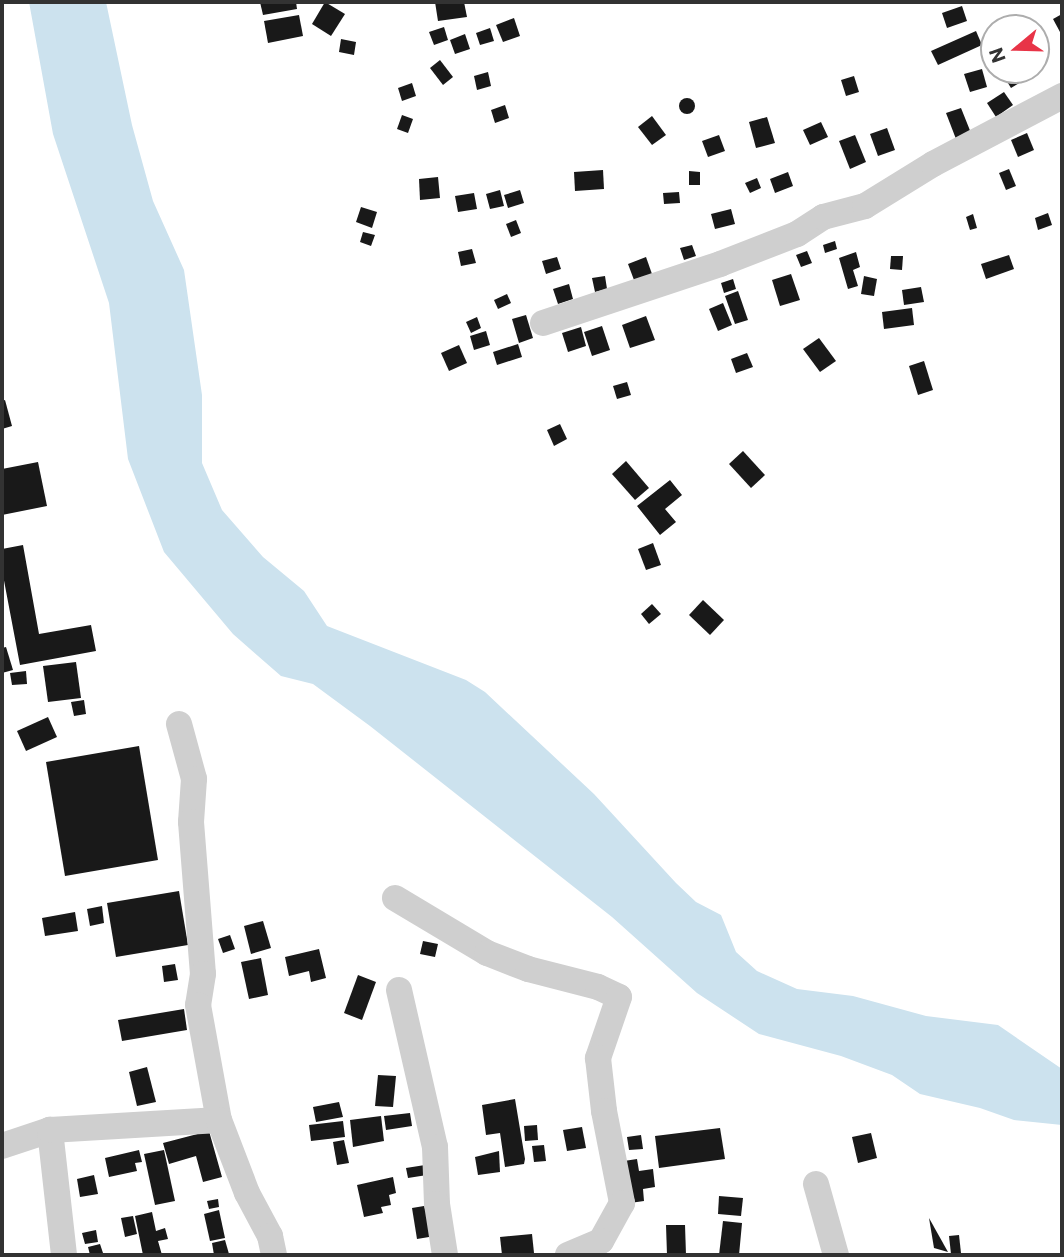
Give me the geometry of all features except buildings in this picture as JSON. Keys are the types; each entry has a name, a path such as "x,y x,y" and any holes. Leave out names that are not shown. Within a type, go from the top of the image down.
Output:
{"street":[{"path":"543,323 720,264 797,234 822,217 865,206 933,164 1062,96"},
{"path":"179,724 194,779 191,822 203,974 198,1005 219,1120 247,1193 270,1236 274,1255"},
{"path":"395,898 487,953 528,970 598,987 619,997 598,1058 604,1111 622,1203 601,1241 568,1255"},
{"path":"399,990 435,1147 437,1204 445,1255"},
{"path":"2,1146 50,1130 219,1120"},
{"path":"50,1130 64,1255"},
{"path":"816,1184 836,1255"}],"water":[{"path":"29,2 106,2 132,125 153,201 184,270 202,395 202,463 222,510 263,557 304,591 327,626 466,680 485,692 594,794 696,902 721,915 736,952 757,971 797,989 853,996 926,1016 998,1025 1062,1069 1062,1125 1014,1120 980,1108 920,1094 892,1075 841,1056 759,1034 697,993 612,917 370,726 313,684 281,676 233,634 164,552 128,459 109,303 53,134"}]}
